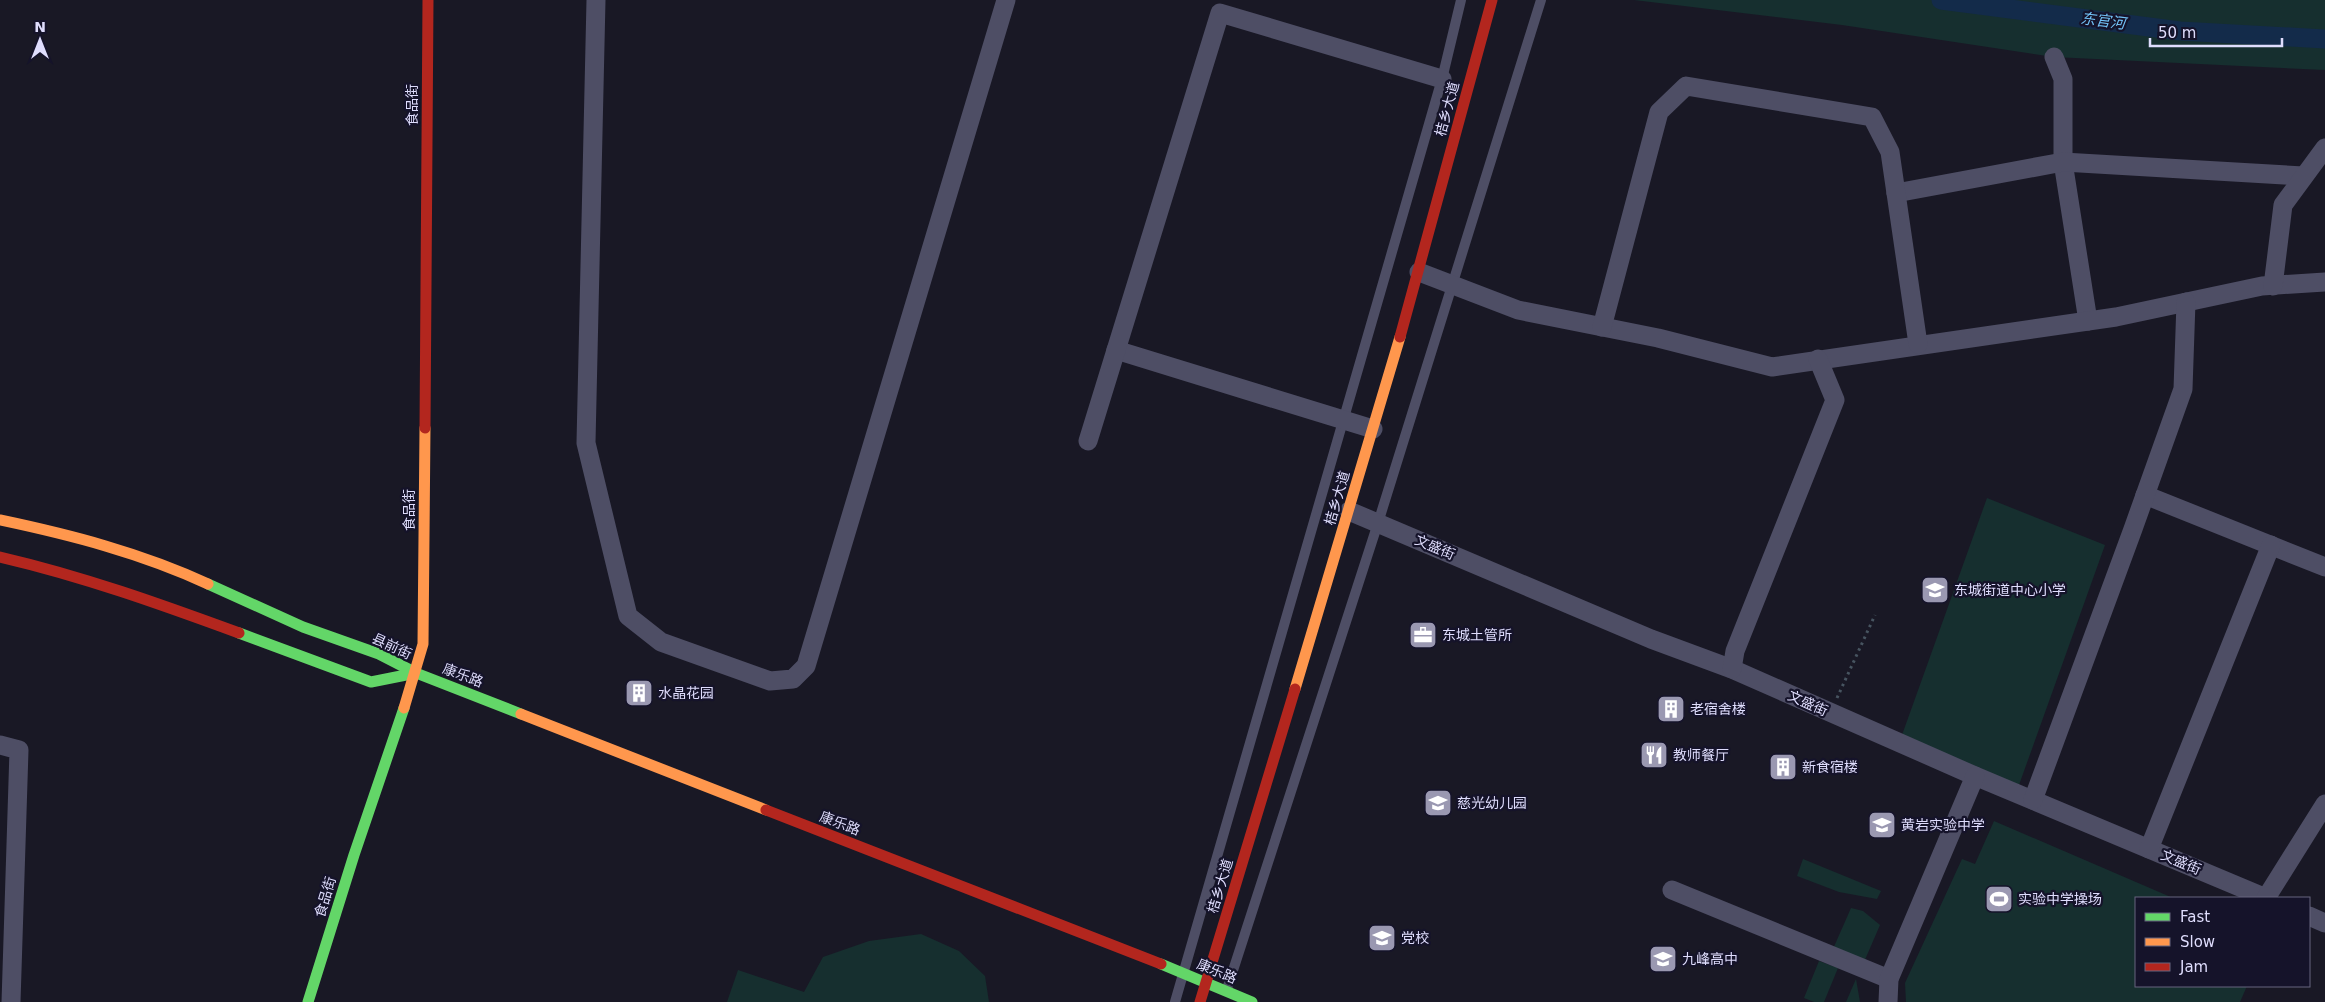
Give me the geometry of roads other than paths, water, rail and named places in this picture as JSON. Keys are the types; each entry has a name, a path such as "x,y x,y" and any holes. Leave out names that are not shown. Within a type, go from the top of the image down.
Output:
{"street":[{"name":"食品街","path":"308,1002 354,855 416,674 423,644 428,0"},
{"path":"596,0 586,443 628,616 661,642 770,681 793,679 806,666 1006,0"},
{"name":"桔乡大道","path":"1200,1002 1349,511 1419,272 1492,0"},
{"path":"1088,441 1220,13 1442,79"},
{"path":"2054,57 2063,79 2063,162 2088,321"},
{"path":"1602,327 1659,112 1686,86 1872,118 1890,152 1918,344"},
{"path":"2273,286 2283,205 2325,148"},
{"path":"1896,193 2063,162 2303,176"},
{"path":"1419,272 1518,310 1658,338 1772,367 1918,344 2088,321 2273,286 2325,282"},
{"path":"2032,800 2145,496 2182,389 2186,302"},
{"path":"1116,350 1373,429"},
{"path":"1732,669 1735,651 1835,400 1818,359"},
{"path":"2145,496 2325,567"},
{"name":"文盛街","path":"1349,511 1650,639 1732,669 1975,776 2264,897"},
{"name":"县前街","path":"0,520 76,536 173,568 302,627 379,654 416,674"},
{"path":"2149,849 2271,545"},
{"name":"县前街","path":"0,558 48,568 157,603 371,682 416,674"},
{"name":"康乐路","path":"416,674 1184,973 1206,983 1225,996 1252,1002"},
{"path":"0,745 19,750 11,1002"},
{"path":"1888,1002 1888,978 1975,776"},
{"path":"2267,897 2325,804"},
{"path":"1672,890 1888,978"},
{"path":"2310,916 2325,923"}],"lane":[{"path":"1175,1002 1442,79 1461,0"},
{"path":"1225,996 1378,522 1541,0"}],"waterway":[{"name":"东官河","path":"1941,0 2180,31 2325,39"}],"place":[{"name":"东城街道中心小学","path":"1935,590"},
{"name":"东城土管所","path":"1423,635"},
{"name":"水晶花园","path":"639,693"},
{"name":"老宿舍楼","path":"1671,709"},
{"name":"教师餐厅","path":"1654,755"},
{"name":"新食宿楼","path":"1783,767"},
{"name":"慈光幼儿园","path":"1438,803"},
{"name":"黄岩实验中学","path":"1882,825"},
{"name":"实验中学操场","path":"1999,899"},
{"name":"党校","path":"1382,938"},
{"name":"九峰高中","path":"1663,959"}]}
